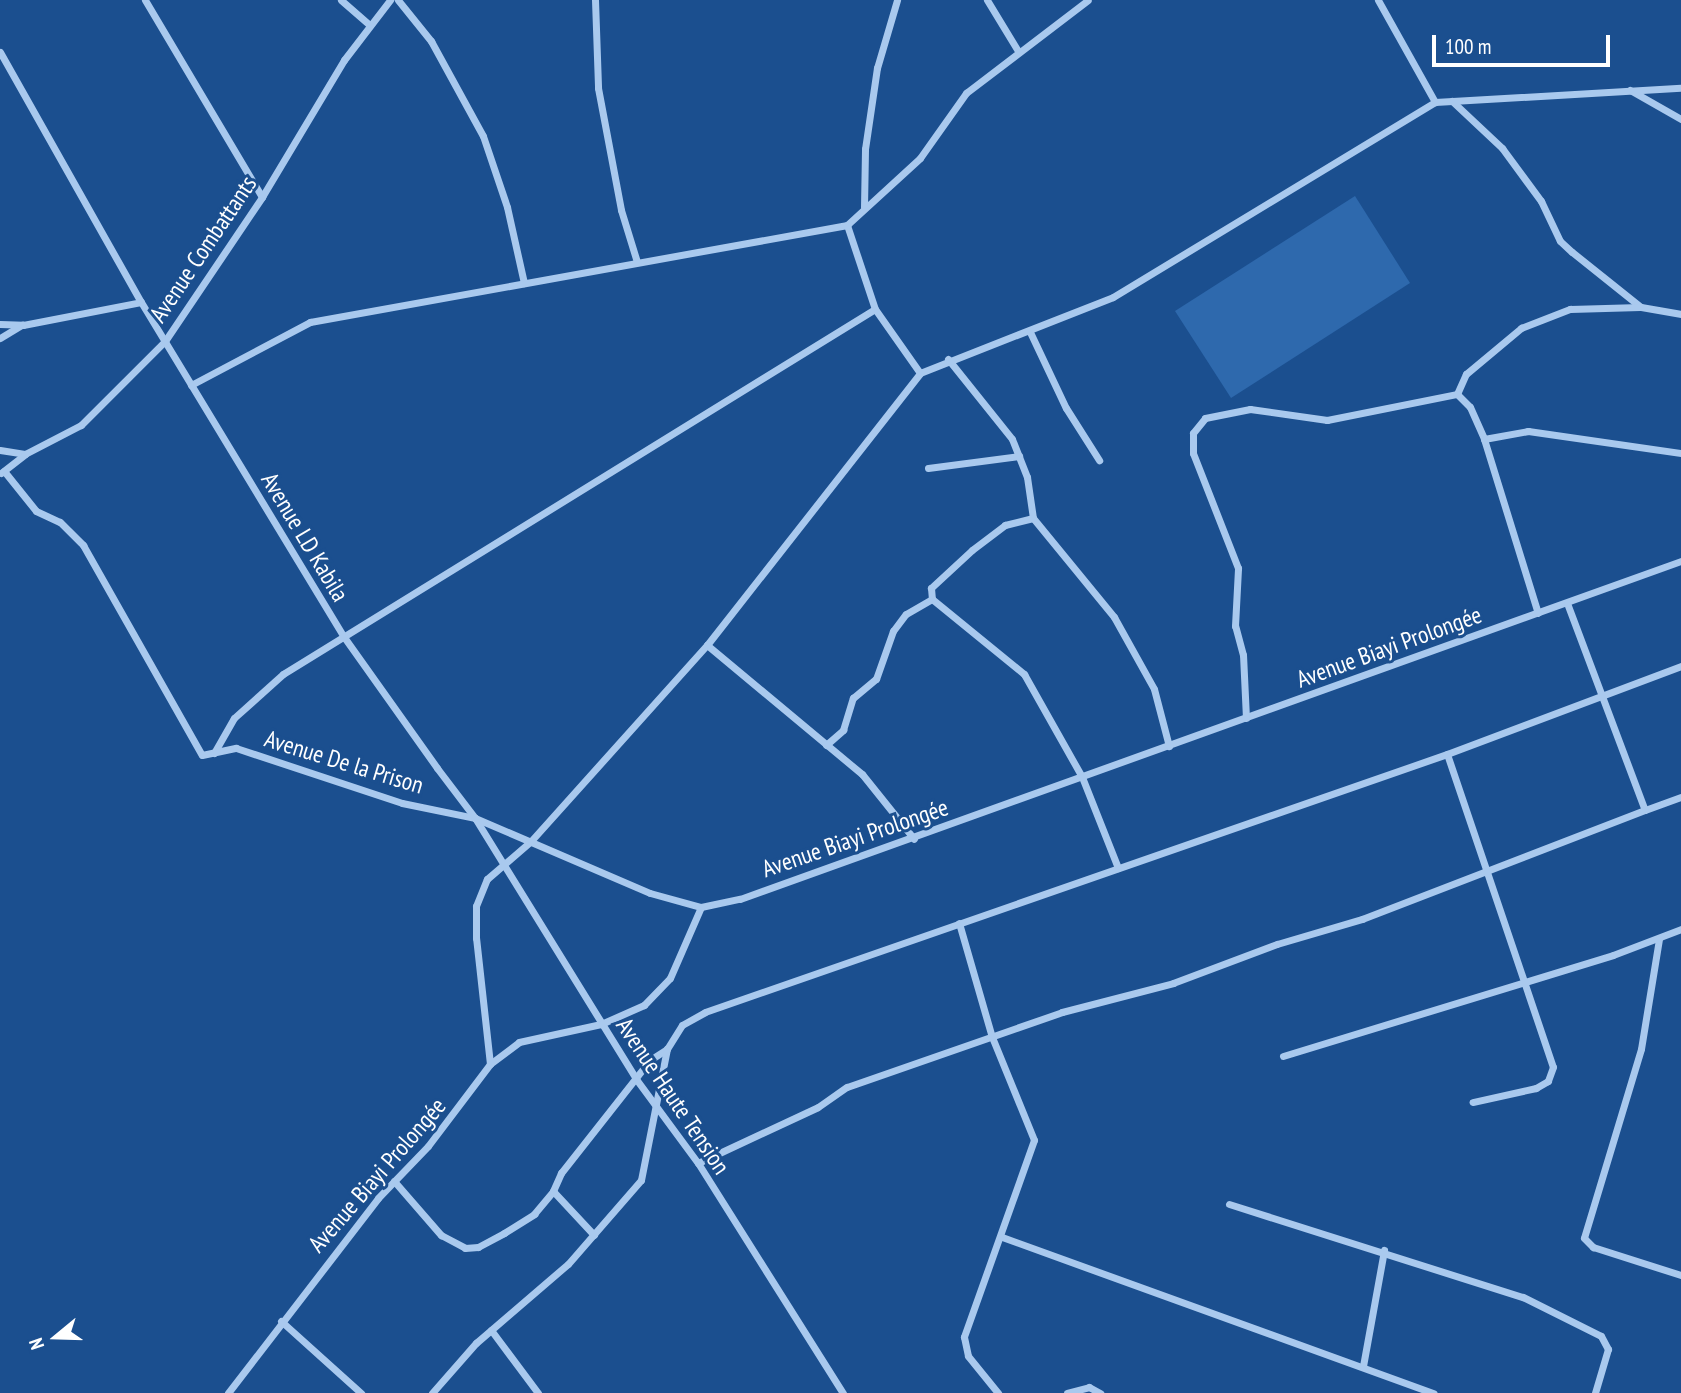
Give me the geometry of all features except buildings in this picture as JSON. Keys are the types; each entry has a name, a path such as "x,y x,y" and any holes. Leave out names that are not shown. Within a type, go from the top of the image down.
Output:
{"street":[{"path":"145,0 262,197"},
{"path":"341,0 369,24"},
{"name":"Avenue Combattants","path":"2,472 25,454 81,425 165,341 262,197 369,24 390,0"},
{"path":"398,0 431,41 483,136 507,207 523,283"},
{"path":"595,0 597,79 621,210 637,262"},
{"path":"864,207 864,149 877,68 897,0"},
{"path":"987,0 1018,51"},
{"path":"1378,0 1435,102"},
{"path":"191,385 310,322 847,225 920,158 966,93 1084,1"},
{"name":"Avenue LD Kabila","path":"0,52 141,302 344,637 475,818"},
{"path":"491,1064 476,906 487,878 531,841 707,645 920,373 948,359 1030,332 1113,297 1435,102 1681,88"},
{"path":"1630,90 1681,119"},
{"path":"1452,101 1502,148 1541,201 1560,241 1641,307"},
{"path":"847,225 875,309 920,373"},
{"path":"0,324 23,325 141,302"},
{"path":"1457,394 1466,374 1521,328 1570,310 1641,307 1681,314"},
{"path":"214,753 234,718 282,674 875,309"},
{"path":"0,338 23,325"},
{"path":"1030,332 1066,408 1099,460"},
{"path":"948,359 1012,439 1019,456 1032,518 1114,617 1154,689 1169,746"},
{"path":"1457,394 1470,407 1484,439 1538,614"},
{"path":"1246,718 1243,655 1235,625 1238,568 1194,453 1197,424 1221,413 1250,408 1327,420 1457,394"},
{"path":"1484,439 1528,431 1681,453"},
{"path":"0,450 25,454"},
{"path":"928,468 1019,456"},
{"name":"Avenue De la Prison","path":"2,472 36,511 60,522 83,545 202,755 236,748 402,803 475,818"},
{"path":"1032,518 1005,525 972,550 931,588 932,599 1024,674 1082,778 1118,868"},
{"name":"Avenue Biayi Prolongée","path":"228,1393 281,1321 394,1181 474,1091 491,1064 519,1042 601,1024 644,1005 670,978 701,907 740,899 914,839 1681,561"},
{"path":"826,745 843,730 853,698 880,672 893,631 906,614 932,599"},
{"path":"1567,603 1645,810"},
{"path":"707,645 862,774 914,839"},
{"path":"394,1181 441,1235 465,1248 478,1248 534,1214 553,1191 561,1174 636,1079 667,1049 682,1025 705,1012 1447,754 1681,666"},
{"path":"1447,754 1525,981 1552,1075 1536,1088 1473,1102"},
{"path":"698,1163 818,1107 847,1087 1062,1012 1173,983 1277,944 1362,919 1487,868 1681,797"},
{"path":"475,818 650,893 701,907"},
{"name":"Avenue Haute Tension","path":"475,818 636,1079 698,1163 843,1393"},
{"path":"959,923 992,1037 1034,1140 1002,1237 964,1337 968,1356 998,1393"},
{"path":"1283,1056 1658,939 1681,929"},
{"path":"1658,939 1641,1049 1584,1238 1593,1247 1681,1275"},
{"path":"432,1393 491,1330 594,1235 641,1180 667,1049"},
{"path":"553,1191 594,1235"},
{"path":"1229,1203 1384,1250 1522,1297 1606,1338 1608,1349 1595,1393"},
{"path":"1002,1237 1434,1393"},
{"path":"1363,1366 1384,1250"},
{"path":"281,1321 361,1393"},
{"path":"491,1330 538,1393"},
{"path":"1067,1393 1089,1387 1100,1393"}],"shaded area":[{"path":"1355,196 1410,283 1231,398 1175,311"}]}
